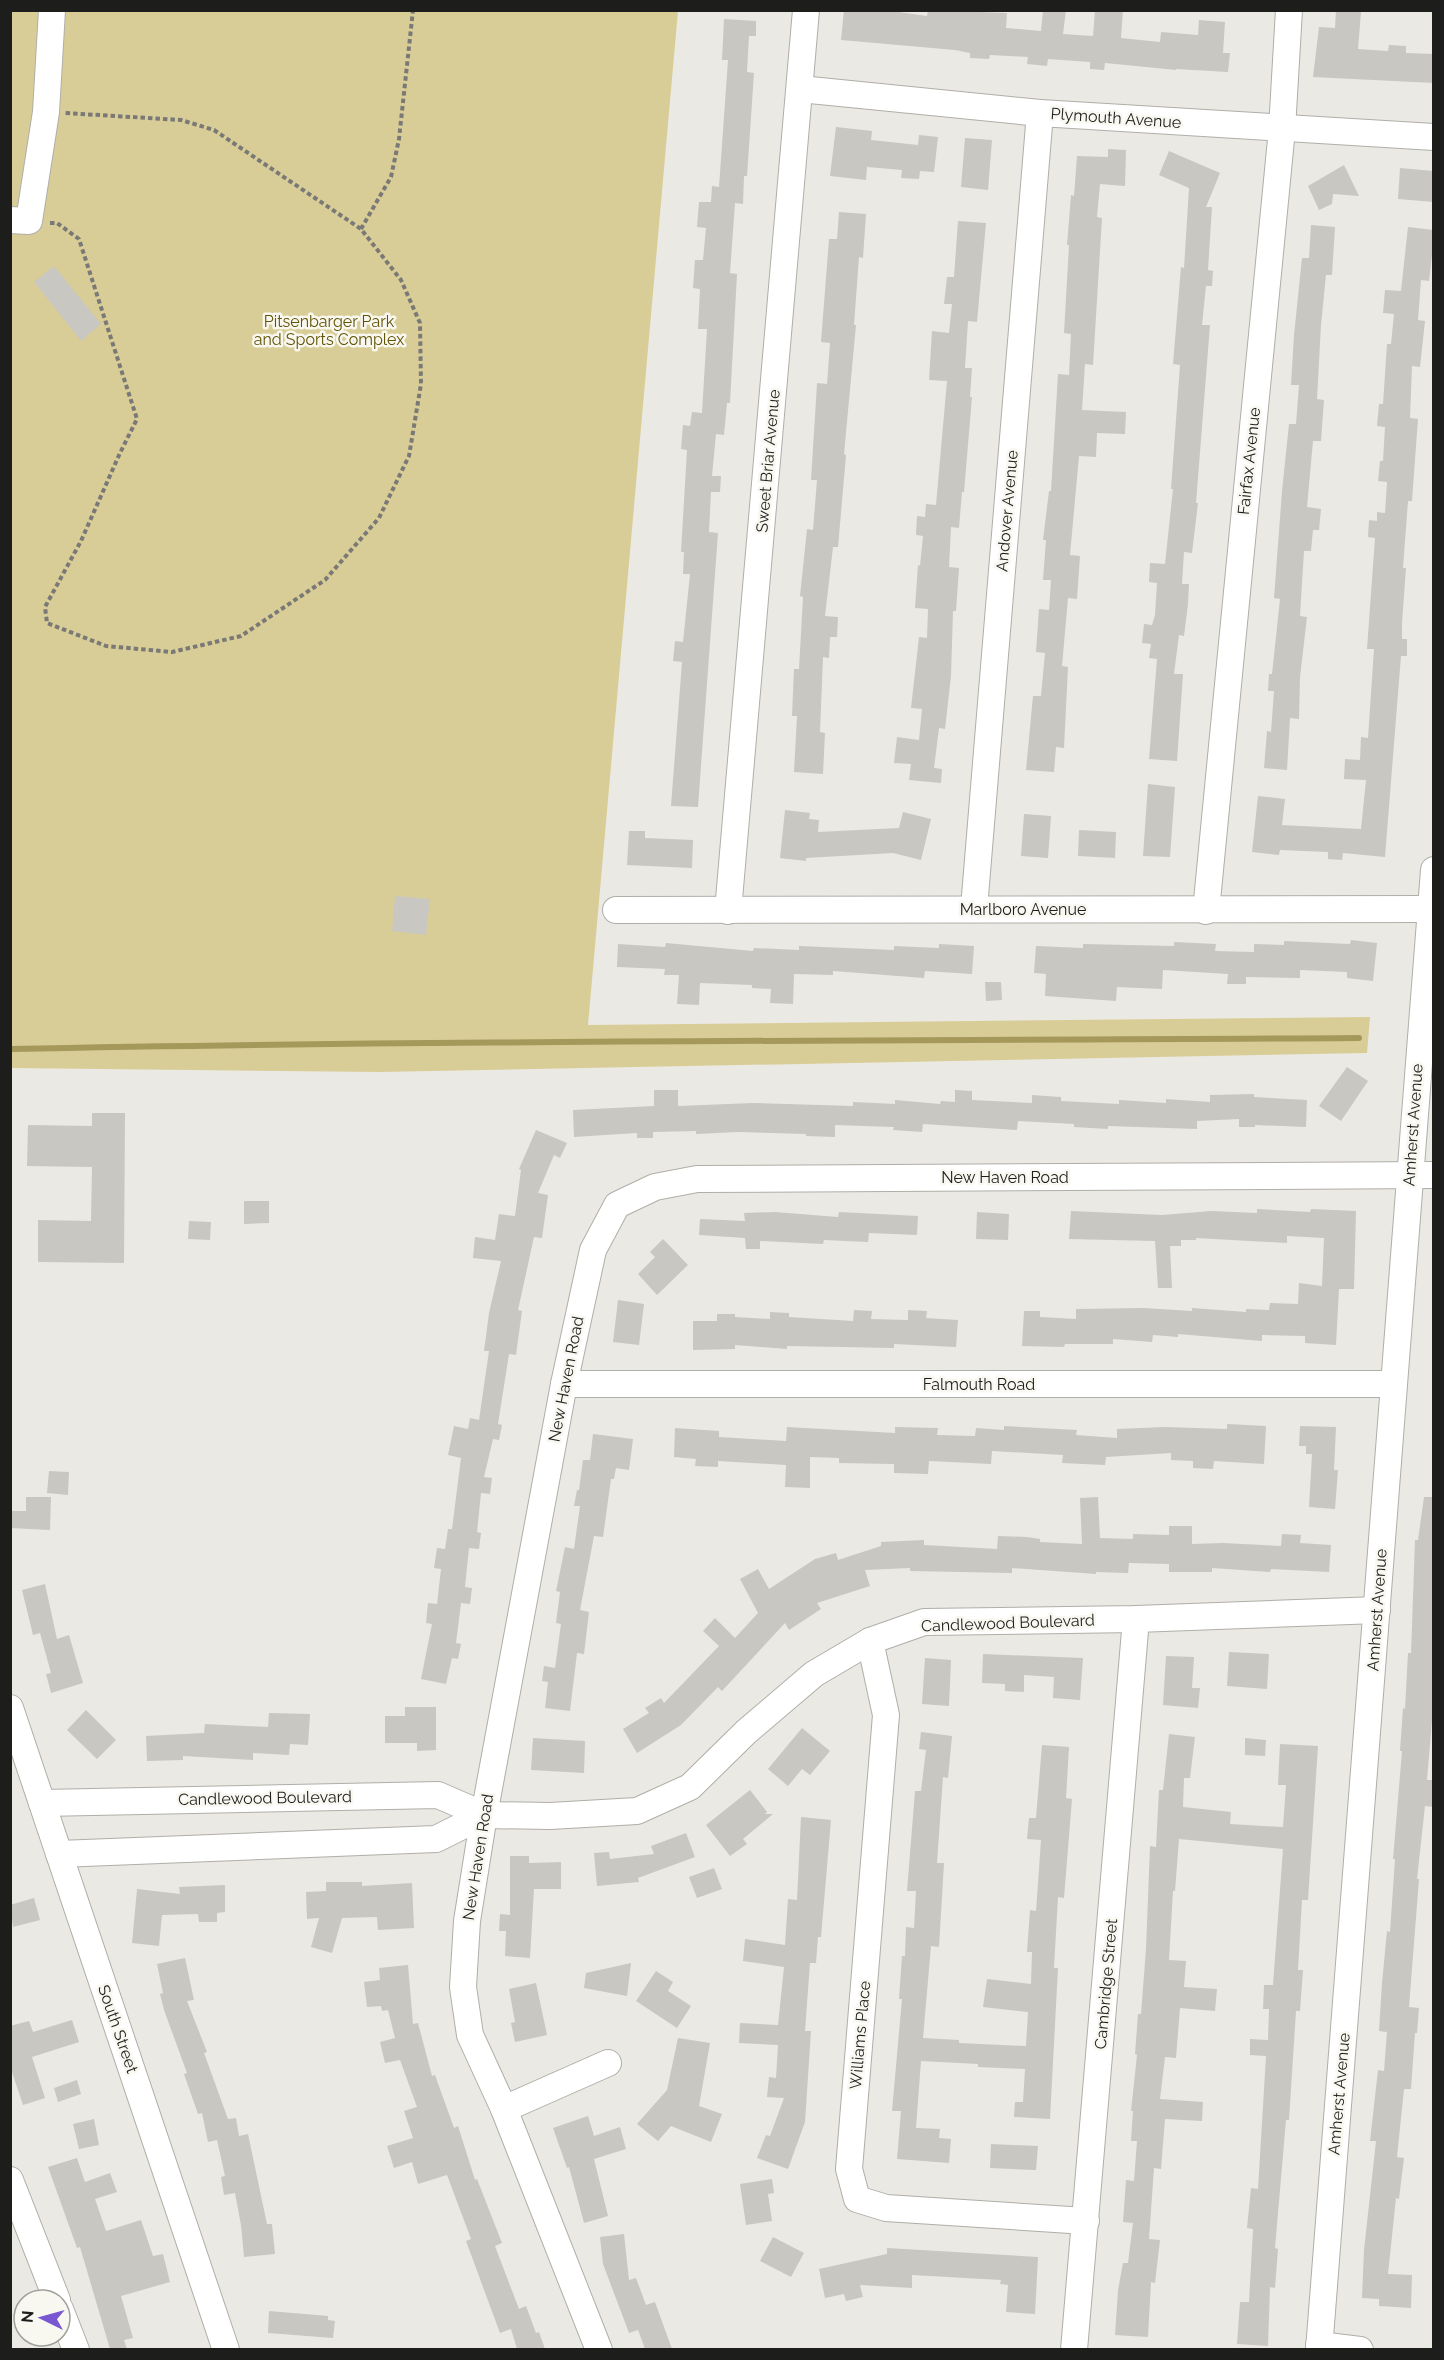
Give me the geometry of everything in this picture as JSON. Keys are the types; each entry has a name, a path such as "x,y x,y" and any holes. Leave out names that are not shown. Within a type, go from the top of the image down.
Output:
{"street":[{"path":"20,221 46,112 52,10"},
{"name":"Sweet Briar Avenue","path":"728,911 806,10"},
{"name":"Fairfax Avenue","path":"1206,911 1282,129 1289,10"},
{"name":"Plymouth Avenue","path":"800,88 1040,113 1282,129 1434,136"},
{"name":"Andover Avenue","path":"974,908 1040,113"},
{"name":"Amherst Avenue","path":"1319,2347 1394,1384 1421,1175 1430,909 1434,870"},
{"name":"Marlboro Avenue","path":"616,910 1430,909"},
{"name":"New Haven Road","path":"598,2349 504,2109 470,2034 463,1987 467,1921 484,1815 564,1384 593,1250 616,1205 655,1187 698,1179 1421,1175"},
{"name":"Falmouth Road","path":"564,1384 1394,1384"},
{"name":"Candlewood Boulevard","path":"42,1803 438,1795 484,1815 550,1816 637,1811 690,1787 746,1732 814,1674 870,1641 924,1622 1136,1619 1377,1610"},
{"name":"Cambridge Street","path":"1074,2349 1136,1619"},
{"name":"Williams Place","path":"870,1641 886,1715 849,2169 857,2199 886,2208 1086,2221"},
{"name":"South Street","path":"10,1708 226,2349"},
{"name":"Candlewood Boulevard","path":"59,1854 436,1839 484,1815"},
{"path":"504,2109 608,2063"},
{"path":"10,2180 52,2288"},
{"path":"1319,2347 1360,2349"}],"path":[{"path":"362,229 390,177 399,140 413,10"},
{"path":"20,221 57,223 79,239 137,419 81,541 45,607 47,623 106,646 172,652 241,636 325,580 379,518 409,456 421,384 420,323 401,280 362,229 214,130 181,120 46,112"}],"green space":[{"name":"Pitsenbarger Park and Sports Complex","path":"11,10 678,11 588,1025 1370,1017 1367,1053 380,1072 11,1068"}],"building":[{"path":"844,10 885,10 927,16 928,10 1007,13 1006,28 1041,31 1043,10 1066,10 1063,34 1093,36 1095,10 1123,10 1121,38 1160,42 1161,32 1198,35 1199,20 1225,22 1223,53 1230,53 1228,72 1176,70 1105,63 1104,70 1090,69 1090,62 1048,59 1047,66 1027,64 1028,57 990,55 989,59 970,58 970,53 955,50 841,40"},
{"path":"1336,10 1361,12 1358,49 1388,51 1389,45 1406,46 1406,53 1434,54 1434,83 1313,77 1319,27 1335,28"},
{"path":"724,19 756,21 756,36 749,36 747,72 754,73 743,204 735,203 730,273 737,274 730,403 727,403 724,435 716,434 712,476 721,476 720,492 711,492 709,532 718,533 698,807 671,806 682,662 673,661 675,641 683,642 690,574 683,574 684,552 681,552 687,450 681,449 683,425 690,426 692,412 702,413 707,329 698,329 700,289 693,288 695,260 703,260 706,228 697,227 699,202 711,202 712,186 719,187 728,60 722,60"},
{"path":"836,127 872,131 871,140 918,145 919,135 938,137 934,172 920,171 919,179 901,178 902,170 867,167 866,180 830,176"},
{"path":"965,138 992,140 988,190 961,187"},
{"path":"1108,149 1126,150 1125,186 1100,184 1097,217 1102,218 1093,365 1085,364 1082,410 1126,412 1125,434 1097,433 1096,457 1079,456 1070,555 1080,556 1077,599 1068,598 1062,666 1068,667 1064,748 1056,747 1054,772 1026,770 1033,696 1041,696 1045,653 1036,652 1039,609 1049,610 1051,580 1043,580 1046,540 1043,540 1049,491 1051,491 1058,374 1069,375 1071,334 1064,333 1071,195 1074,196 1077,156 1108,157"},
{"path":"1169,151 1220,173 1206,207 1212,207 1208,270 1213,271 1212,286 1206,286 1202,325 1210,325 1196,503 1198,503 1192,553 1184,552 1182,584 1189,584 1188,604 1184,636 1179,635 1174,674 1183,674 1177,761 1149,759 1157,659 1149,658 1151,644 1142,643 1144,624 1152,625 1155,615 1157,583 1149,582 1150,563 1165,564 1173,489 1171,489 1180,365 1173,364 1181,267 1184,268 1189,188 1159,175"},
{"path":"1344,165 1359,196 1333,194 1332,204 1319,210 1308,186"},
{"path":"1400,168 1434,171 1434,202 1398,199"},
{"path":"839,212 866,214 863,258 859,257 854,325 856,325 838,547 833,547 825,616 838,617 837,637 830,637 829,658 823,657 820,732 825,733 823,774 794,772 797,716 792,716 794,669 799,669 803,597 800,596 807,529 813,530 817,480 811,480 817,383 827,384 830,343 821,342 829,239 837,239"},
{"path":"958,221 986,223 977,322 968,321 965,368 972,368 970,397 972,397 964,492 962,492 959,528 951,527 949,567 959,568 956,611 953,611 951,676 945,729 939,728 934,768 942,769 941,783 909,780 911,764 894,763 897,737 919,740 922,709 911,708 919,637 927,638 928,609 915,608 923,536 916,535 917,516 925,517 926,504 936,505 947,381 929,380 932,331 949,333 952,304 944,304 947,277 954,277"},
{"path":"1311,225 1335,227 1332,275 1326,275 1321,325 1317,399 1324,400 1321,441 1313,441 1307,507 1321,509 1319,530 1313,530 1311,551 1304,551 1300,616 1307,617 1300,677 1299,719 1290,718 1287,770 1264,768 1267,731 1271,732 1274,691 1268,691 1269,674 1272,674 1280,599 1274,598 1282,491 1289,424 1296,424 1299,385 1291,385 1294,335 1302,258 1309,258"},
{"path":"1408,227 1434,230 1434,238 1429,281 1421,280 1418,320 1425,321 1420,367 1412,366 1410,418 1418,419 1412,501 1408,501 1403,568 1406,568 1402,639 1407,639 1407,656 1401,656 1385,857 1343,853 1342,860 1328,859 1328,852 1280,850 1279,855 1252,852 1258,796 1285,799 1282,825 1361,829 1366,780 1344,779 1345,759 1360,760 1361,737 1368,738 1374,649 1367,649 1375,538 1368,537 1369,520 1377,521 1377,512 1385,513 1387,482 1378,481 1380,461 1383,461 1385,427 1377,426 1379,404 1383,404 1387,344 1391,344 1394,314 1383,313 1385,290 1401,291"},
{"path":"54,266 101,324 81,341 34,282"},
{"path":"1148,784 1175,787 1170,857 1143,856"},
{"path":"785,810 810,813 809,819 819,820 818,832 899,828 903,812 931,819 921,860 893,853 806,858 806,861 780,858"},
{"path":"1024,814 1051,816 1048,858 1021,856"},
{"path":"1079,830 1116,832 1115,858 1078,856"},
{"path":"629,831 645,831 645,838 693,840 692,868 627,865"},
{"path":"395,896 430,899 426,935 392,931"},
{"path":"1351,940 1377,943 1373,981 1347,978 1347,972 1300,970 1300,978 1246,977 1246,984 1227,984 1228,974 1163,970 1162,989 1117,987 1116,1001 1045,996 1046,974 1034,973 1036,946 1083,948 1083,944 1174,946 1174,942 1216,944 1215,951 1254,952 1254,944 1284,945 1284,941 1350,944"},
{"path":"666,943 753,951 754,948 799,950 799,946 894,950 894,946 939,948 939,944 974,946 972,974 925,971 924,978 833,971 833,975 794,974 793,1004 770,1003 771,989 752,988 752,985 700,983 699,1005 677,1004 679,975 664,975 665,969 617,967 618,944 665,947"},
{"path":"985,982 1001,982 1002,1000 986,1001"},
{"path":"1347,1067 1368,1081 1341,1121 1319,1106"},
{"path":"654,1090 678,1090 678,1106 753,1103 853,1106 853,1102 895,1104 895,1100 940,1104 941,1101 955,1102 955,1090 972,1091 972,1100 1032,1103 1032,1095 1061,1097 1061,1101 1119,1104 1119,1100 1166,1103 1166,1099 1210,1102 1210,1095 1254,1094 1254,1097 1307,1100 1306,1127 1255,1125 1255,1127 1239,1127 1239,1119 1197,1121 1197,1129 1108,1126 1108,1129 1074,1127 1074,1124 1018,1121 1017,1130 923,1124 922,1132 893,1130 894,1127 835,1125 835,1137 738,1132 696,1134 696,1131 653,1132 653,1138 637,1138 637,1133 574,1137 573,1110 654,1106"},
{"path":"92,1113 125,1113 124,1263 38,1262 38,1220 91,1221 92,1167 27,1166 28,1125 92,1126"},
{"path":"536,1130 567,1143 560,1158 554,1155 538,1193 548,1195 542,1238 534,1237 518,1310 522,1311 516,1355 509,1354 498,1424 502,1425 499,1440 493,1439 484,1477 492,1478 490,1494 481,1493 477,1532 481,1533 479,1549 469,1548 465,1587 472,1588 470,1604 461,1603 456,1643 461,1644 458,1659 452,1658 446,1684 421,1679 432,1624 426,1623 428,1603 437,1604 441,1569 434,1568 437,1548 445,1549 448,1529 452,1529 461,1458 448,1455 454,1426 468,1429 470,1418 479,1420 489,1351 484,1351 489,1313 501,1261 473,1258 475,1237 495,1240 499,1214 515,1216 521,1170 519,1169"},
{"path":"244,1201 269,1201 269,1223 244,1224"},
{"path":"1257,1209 1310,1212 1311,1209 1356,1211 1354,1289 1339,1289 1336,1345 1305,1343 1305,1336 1262,1335 1262,1341 1178,1334 1178,1337 1153,1335 1152,1342 1113,1339 1113,1344 1065,1344 1064,1347 1022,1346 1024,1311 1040,1311 1040,1317 1076,1319 1076,1309 1143,1308 1192,1311 1192,1308 1246,1312 1246,1309 1269,1310 1270,1303 1298,1304 1299,1283 1322,1286 1324,1238 1287,1236 1287,1243 1196,1238 1196,1240 1181,1240 1181,1246 1170,1246 1172,1288 1158,1288 1155,1241 1069,1239 1071,1211 1162,1215 1211,1211 1257,1213"},
{"path":"775,1212 838,1217 839,1212 918,1216 917,1235 869,1233 868,1242 824,1240 823,1244 760,1241 760,1249 746,1249 745,1238 699,1235 700,1219 745,1221 744,1213"},
{"path":"977,1212 1009,1214 1008,1240 976,1239"},
{"path":"189,1221 211,1222 210,1240 188,1239"},
{"path":"663,1239 688,1265 657,1295 638,1274 655,1257 650,1252"},
{"path":"618,1300 644,1304 639,1345 613,1342"},
{"path":"854,1310 872,1311 871,1319 908,1320 908,1310 927,1311 926,1318 958,1320 956,1347 894,1344 894,1348 787,1346 787,1349 735,1345 735,1349 693,1350 693,1321 717,1321 717,1314 770,1319 770,1312 789,1313 789,1317 853,1321"},
{"path":"1227,1424 1266,1426 1264,1464 1214,1461 1213,1469 1193,1468 1193,1461 1171,1460 1171,1453 1106,1457 1105,1465 1062,1463 1063,1455 992,1451 991,1464 929,1461 928,1474 894,1473 894,1464 839,1463 839,1458 810,1457 810,1488 785,1487 786,1465 718,1461 718,1467 695,1466 696,1459 674,1457 675,1428 719,1431 719,1437 786,1441 787,1427 895,1433 895,1427 938,1428 937,1435 975,1436 976,1428 1004,1430 1004,1426 1077,1430 1076,1435 1117,1438 1117,1429 1165,1427 1227,1429"},
{"path":"1300,1426 1336,1427 1334,1470 1338,1470 1335,1509 1309,1507 1312,1454 1306,1454 1306,1446 1299,1446"},
{"path":"593,1434 633,1439 629,1470 616,1468 614,1479 611,1479 603,1537 594,1536 580,1610 589,1612 584,1654 577,1653 570,1711 545,1708 548,1682 542,1681 544,1666 555,1668 561,1624 556,1623 560,1592 556,1591 565,1547 574,1549 580,1506 574,1506 577,1490 579,1490 583,1460 590,1460"},
{"path":"49,1471 69,1472 68,1495 47,1493"},
{"path":"26,1497 51,1497 50,1530 10,1528 10,1511 26,1511"},
{"path":"1098,1497 1100,1538 1133,1539 1133,1534 1169,1535 1169,1526 1192,1526 1192,1544 1281,1546 1282,1534 1301,1535 1300,1543 1331,1545 1329,1572 1271,1569 1270,1572 1212,1568 1212,1572 1169,1572 1169,1564 1129,1563 1128,1573 1096,1572 1096,1574 1012,1568 1012,1573 910,1571 910,1568 865,1570 870,1586 817,1603 821,1609 789,1630 785,1623 722,1691 718,1687 681,1725 637,1753 623,1729 649,1713 645,1708 661,1698 664,1703 719,1646 703,1631 715,1618 735,1638 758,1613 740,1579 758,1569 769,1589 815,1559 836,1553 838,1560 881,1546 881,1542 924,1540 924,1545 997,1549 998,1536 1027,1537 1040,1539 1040,1542 1082,1544 1080,1498"},
{"path":"1424,1497 1434,1497 1434,1696 1427,1780 1434,1780 1434,1807 1425,1806 1417,1879 1419,1879 1409,2007 1419,2008 1411,2089 1404,2089 1397,2157 1404,2158 1399,2199 1396,2198 1388,2274 1412,2275 1411,2308 1379,2306 1379,2299 1362,2298 1364,2250 1376,2141 1370,2141 1378,2070 1384,2071 1387,2032 1379,2031 1387,1931 1390,1932 1403,1708 1405,1709 1408,1653 1411,1653 1415,1540 1418,1540"},
{"path":"45,1584 57,1639 69,1635 83,1683 51,1693 46,1674 51,1673 40,1633 33,1635 22,1590"},
{"path":"1229,1652 1269,1654 1267,1689 1227,1686"},
{"path":"983,1654 1083,1658 1080,1700 1053,1698 1054,1677 1024,1675 1024,1692 1005,1691 1005,1684 982,1683"},
{"path":"1166,1656 1194,1657 1192,1688 1200,1688 1198,1708 1163,1705"},
{"path":"925,1658 951,1660 949,1706 922,1704"},
{"path":"405,1707 436,1707 436,1750 417,1751 417,1743 385,1743 385,1716 405,1716"},
{"path":"86,1710 116,1740 97,1759 67,1730"},
{"path":"269,1713 310,1714 308,1745 290,1744 289,1755 253,1753 253,1760 183,1756 183,1760 147,1761 146,1736 204,1733 205,1724 268,1727"},
{"path":"802,1728 830,1751 810,1775 802,1769 788,1786 768,1769"},
{"path":"921,1732 952,1736 948,1778 943,1777 937,1863 944,1863 939,1947 931,1946 923,2038 959,2040 959,2043 1026,2046 1028,2012 983,2007 987,1979 1031,1984 1032,1952 1027,1952 1030,1910 1036,1911 1041,1840 1027,1839 1029,1818 1036,1818 1042,1745 1069,1747 1066,1798 1072,1799 1064,1898 1058,1897 1054,1968 1058,1968 1050,2119 1014,2117 1015,2102 1023,2102 1025,2069 921,2061 916,2128 940,2129 939,2138 951,2139 949,2163 897,2159 901,2111 892,2111 902,1999 899,1999 902,1956 905,1956 906,1927 914,1928 916,1891 907,1891 915,1791 921,1791 926,1750 919,1749"},
{"path":"1169,1734 1195,1737 1190,1778 1184,1778 1183,1807 1231,1812 1230,1824 1283,1827 1286,1785 1278,1785 1280,1744 1318,1746 1308,1900 1302,1900 1298,1970 1303,1970 1300,2011 1296,2011 1289,2120 1286,2120 1275,2248 1278,2249 1275,2288 1270,2287 1268,2346 1237,2344 1240,2302 1249,2302 1253,2229 1247,2228 1251,2188 1258,2189 1266,2056 1250,2055 1250,2039 1268,2040 1269,2009 1263,2009 1264,1985 1273,1985 1283,1849 1179,1839 1169,1960 1186,1961 1184,1987 1217,1989 1215,2011 1180,2008 1176,2058 1165,2057 1160,2099 1203,2102 1202,2121 1165,2119 1161,2169 1154,2168 1149,2239 1160,2240 1155,2283 1151,2282 1148,2337 1115,2335 1118,2290 1123,2263 1128,2263 1133,2223 1123,2222 1126,2180 1134,2181 1137,2141 1131,2141 1133,2111 1131,2111 1137,2055 1135,2054 1138,2014 1141,2014 1146,1949 1150,1846 1156,1847 1159,1790 1163,1790"},
{"path":"533,1738 585,1741 584,1773 531,1770"},
{"path":"1245,1738 1266,1740 1265,1756 1245,1755"},
{"path":"750,1790 767,1812 765,1814 773,1814 743,1839 747,1844 730,1856 706,1825"},
{"path":"801,1817 831,1820 821,1937 818,1937 816,1963 810,1963 805,2031 811,2031 805,2122 788,2169 757,2158 766,2135 770,2136 784,2098 767,2097 769,2077 776,2078 778,2045 739,2043 740,2023 778,2025 784,1967 743,1961 745,1939 785,1945 788,1899 797,1900"},
{"path":"686,1833 695,1857 638,1878 639,1882 597,1886 594,1853 609,1852 610,1859 654,1854 651,1846"},
{"path":"510,1856 529,1856 529,1863 561,1862 561,1889 534,1889 530,1958 505,1956 506,1931 499,1931 500,1914 510,1915"},
{"path":"714,1868 722,1889 697,1898 689,1877"},
{"path":"326,1882 362,1882 362,1886 412,1883 414,1928 378,1930 377,1917 342,1918 332,1953 311,1947 319,1918 307,1919 306,1892 326,1891"},
{"path":"225,1885 225,1912 217,1913 217,1922 199,1922 198,1914 162,1915 159,1946 132,1943 137,1889 180,1894 179,1887"},
{"path":"34,1898 40,1920 13,1927 10,1905"},
{"path":"185,1958 194,2000 187,2001 207,2052 204,2053 228,2119 236,2118 239,2136 248,2134 267,2224 272,2224 275,2254 244,2257 235,2193 224,2195 221,2177 225,2176 217,2140 208,2142 202,2113 198,2114 184,2074 187,2073 164,2010 157,1964"},
{"path":"631,1963 627,1996 584,1988 586,1973"},
{"path":"408,1965 413,2024 418,2023 432,2076 435,2075 454,2128 458,2126 475,2180 477,2179 502,2243 495,2246 519,2309 526,2306 545,2349 517,2349 511,2329 500,2333 466,2241 471,2239 447,2175 418,2184 412,2162 394,2168 387,2146 413,2138 404,2111 417,2107 400,2060 385,2063 380,2042 395,2038 388,2010 382,2011 381,2006 367,2007 364,1982 380,1980 379,1968"},
{"path":"656,1971 673,1982 668,1991 691,2006 677,2028 636,2001"},
{"path":"536,1983 547,2035 515,2042 511,2023 515,2022 509,1989"},
{"path":"72,2020 79,2042 32,2057 45,2098 23,2105 10,2066 10,2026 29,2021 33,2032"},
{"path":"678,2038 710,2043 699,2106 722,2114 711,2142 671,2126 658,2141 637,2124 667,2090"},
{"path":"77,2080 81,2094 58,2102 54,2088"},
{"path":"588,2116 594,2136 620,2127 626,2149 594,2159 608,2216 584,2223 569,2167 567,2168 553,2128"},
{"path":"94,2119 99,2145 79,2149 73,2124"},
{"path":"991,2144 1038,2146 1036,2170 990,2168"},
{"path":"77,2158 85,2182 110,2173 117,2192 95,2199 106,2231 141,2220 153,2256 163,2254 170,2282 121,2296 133,2338 124,2340 127,2349 110,2349 80,2247 77,2248 48,2167"},
{"path":"772,2179 774,2193 768,2194 772,2221 746,2225 740,2184"},
{"path":"624,2234 629,2280 636,2278 646,2305 655,2302 672,2349 645,2349 638,2330 629,2333 603,2264 600,2237"},
{"path":"773,2237 804,2253 791,2277 760,2261"},
{"path":"887,2248 1038,2257 1035,2314 1006,2312 1008,2285 1000,2284 1001,2280 912,2275 912,2288 860,2285 863,2297 846,2301 844,2294 825,2298 819,2269 887,2254"},
{"path":"269,2311 328,2316 328,2320 335,2321 333,2338 268,2333"}],"waterway":[{"path":"10,1049 516,1042 1359,1038"}]}
